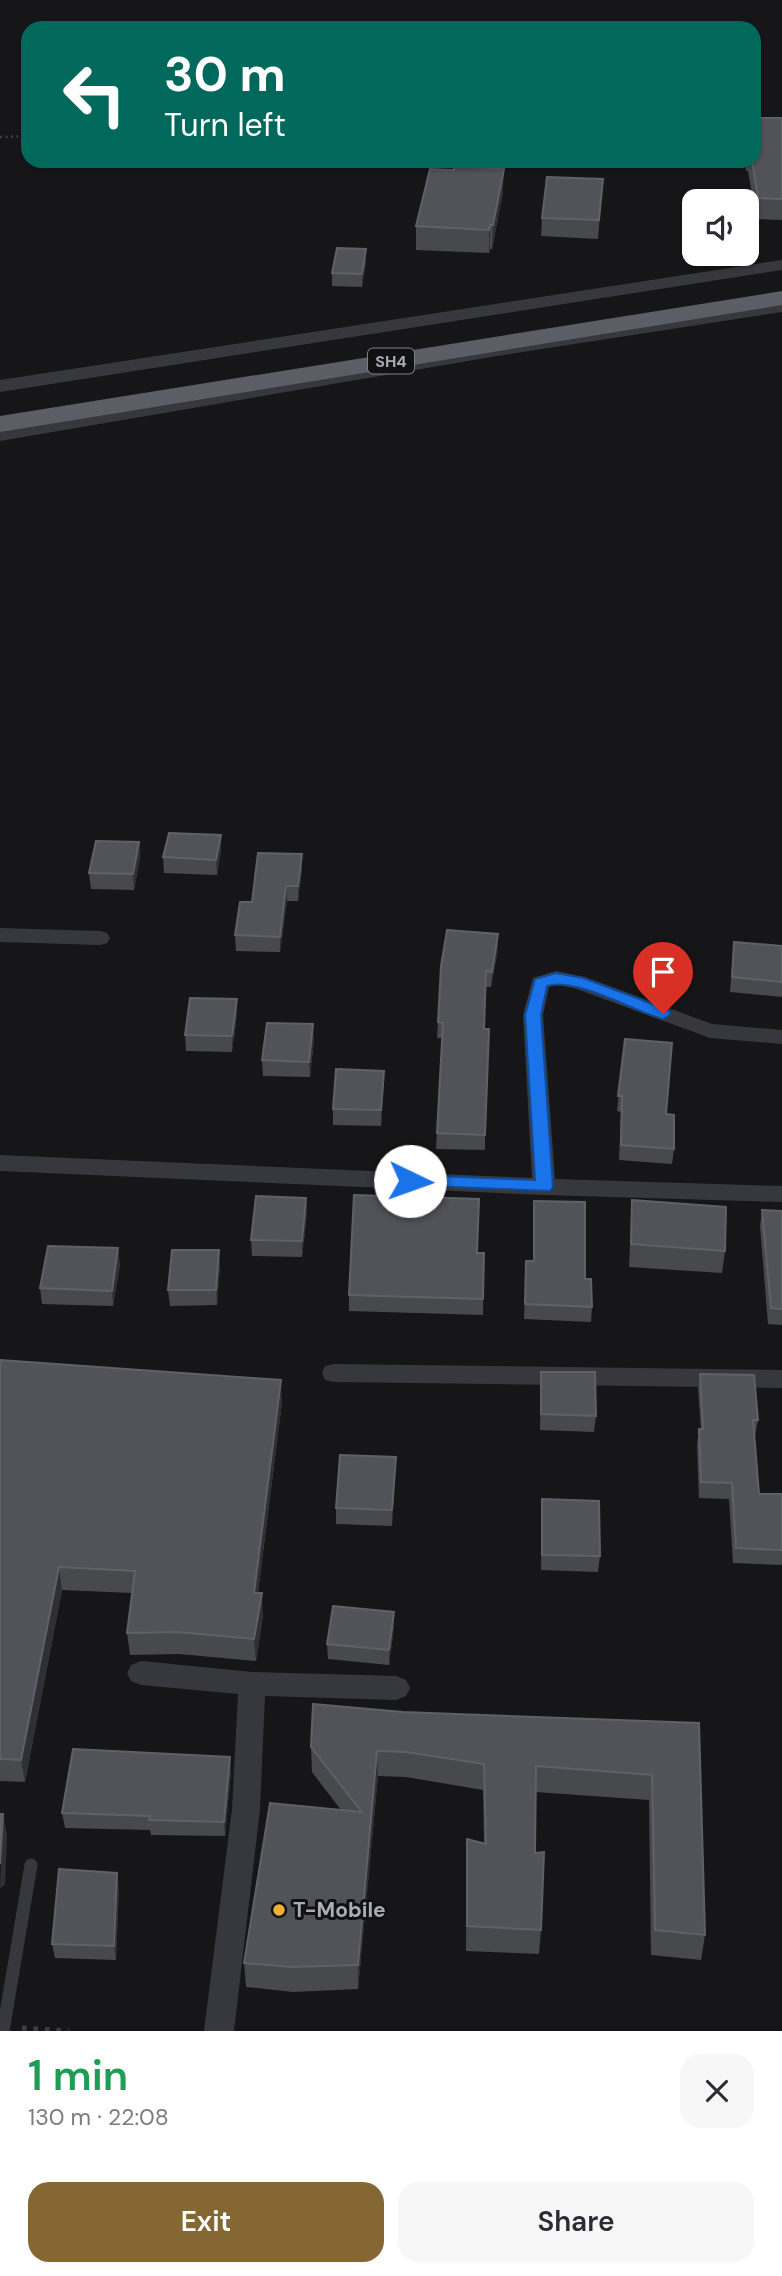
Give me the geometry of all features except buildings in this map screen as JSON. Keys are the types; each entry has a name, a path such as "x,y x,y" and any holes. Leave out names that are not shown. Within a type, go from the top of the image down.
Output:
{"highway":[{"name":"SH4","path":"0,408 782,284"},
{"name":"SH4","path":"0,424 782,298"}],"street":[{"path":"0,386 782,265"},
{"path":"0,436 497,352 782,308"},
{"path":"0,935 100,938"},
{"path":"544,1187 533,1015 540,983 556,978 578,982 710,1031 782,1037"},
{"path":"0,1163 544,1187 782,1194"},
{"path":"334,1373 782,1379"},
{"path":"141,1674 252,1684 396,1688"},
{"path":"219,2031 246,1809 252,1684"}],"lane":[{"path":"3,2029 31,1865"}],"path":[{"path":"0,136 21,136"},
{"path":"3,2029 69,2031"}],"place":[{"name":"T-Mobile","path":"279,1910"}],"route":[{"path":"410,1181 544,1187 533,1015 540,983 556,978 578,982 663,1014"}]}
